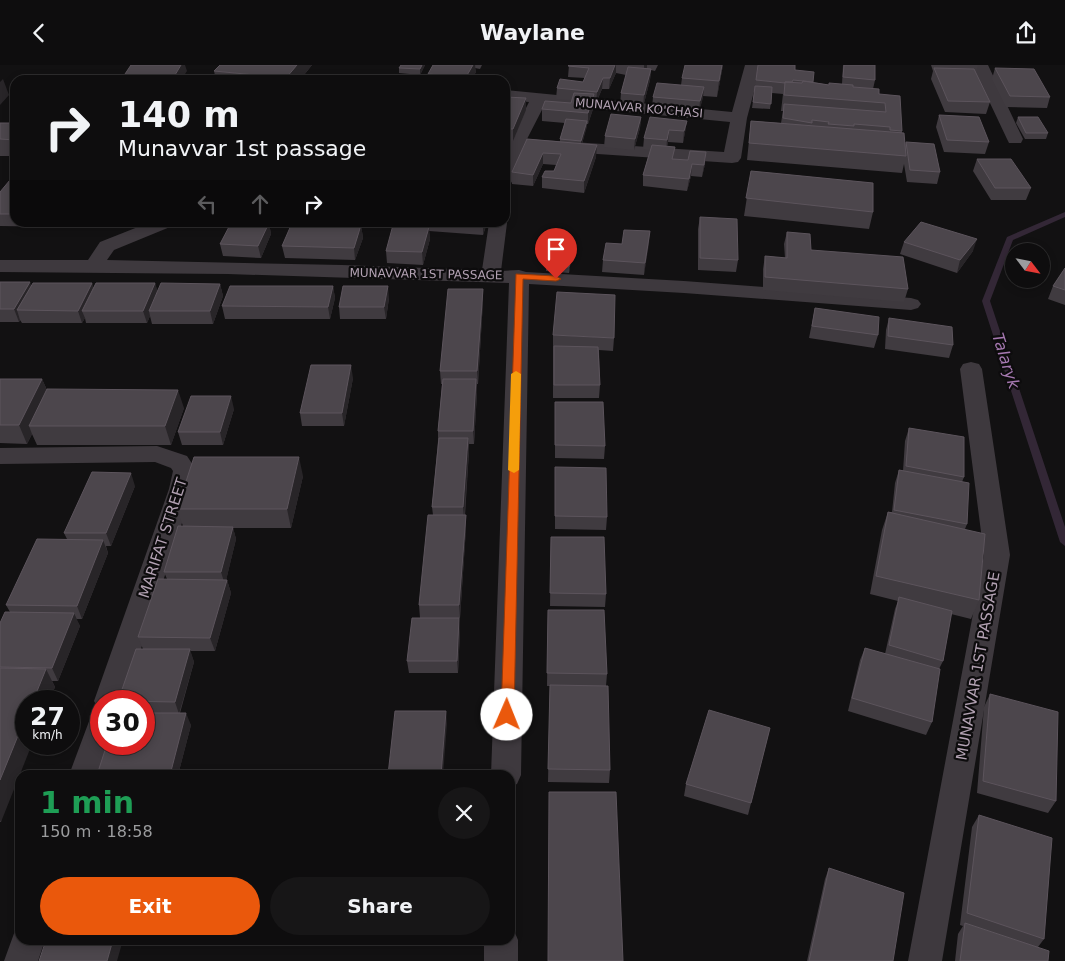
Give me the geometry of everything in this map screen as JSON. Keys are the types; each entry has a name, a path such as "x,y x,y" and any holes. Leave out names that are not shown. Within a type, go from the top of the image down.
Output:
{"street":[{"path":"510,144 732,158 739,118 753,65"},
{"path":"980,65 1015,139"},
{"name":"MUNAVVAR KO'CHASI","path":"510,96 739,118"},
{"path":"510,144 540,99"},
{"path":"94,266 107,246 128,227"},
{"path":"107,246 153,227"},
{"path":"491,276 497,227"},
{"name":"MUNAVVAR 1ST PASSAGE","path":"0,266 94,266 519,276 743,289 911,304"},
{"path":"506,770 519,276"},
{"name":"MUNAVVAR 1ST PASSAGE","path":"925,961 997,555 971,369"},
{"name":"MARIFAT STREET","path":"0,456 157,454 179,462 185,471 182,489 113,690"},
{"path":"86,770 91,755"},
{"path":"21,961 26,945"},
{"path":"501,945 501,961"}],"building":[{"path":"131,65 181,65 175,75 124,75"},
{"path":"220,65 297,65 289,75 255,75 214,71"},
{"path":"401,65 422,65 420,69 399,68"},
{"path":"433,65 473,65 467,75 428,74"},
{"path":"569,65 615,65 610,78 603,78 597,92 557,88 560,79 583,82 589,68"},
{"path":"685,65 722,65 719,81 682,78"},
{"path":"758,65 795,65 795,70 814,72 813,82 793,80 792,82 785,83 756,80"},
{"path":"844,65 875,65 875,80 843,77"},
{"path":"628,67 651,69 644,95 621,93"},
{"path":"934,68 974,69 990,102 948,101"},
{"path":"995,68 1034,69 1050,97 1010,96"},
{"path":"803,81 879,89 879,94 900,96 902,131 890,130 890,127 828,124 829,122 812,120 812,123 783,118 784,104 886,112 885,103 784,95 785,82 802,83"},
{"path":"657,83 704,87 700,101 653,97"},
{"path":"755,86 772,87 771,104 753,102"},
{"path":"574,93 594,94 588,113 542,109 545,101 571,103"},
{"path":"510,97 526,98 513,129 510,129"},
{"path":"611,114 641,117 635,139 605,136"},
{"path":"939,115 979,117 989,142 947,140"},
{"path":"650,117 687,121 684,131 669,130 667,140 644,138"},
{"path":"1018,117 1038,117 1048,133 1026,133"},
{"path":"566,119 587,121 581,141 560,139"},
{"path":"751,121 904,133 906,156 749,143"},
{"path":"0,123 10,123 10,140 0,139"},
{"path":"527,139 597,145 584,181 542,177 545,171 554,171 561,154 543,153 533,175 512,172"},
{"path":"906,142 934,144 940,172 910,170"},
{"path":"652,145 675,147 672,159 688,160 690,151 706,152 704,165 692,164 689,179 643,175"},
{"path":"977,159 1011,159 1031,188 995,188"},
{"path":"751,171 873,183 873,212 746,198"},
{"path":"10,180 10,214 0,214 0,192"},
{"path":"700,217 737,219 738,260 700,258"},
{"path":"921,222 977,239 960,260 904,242"},
{"path":"229,227 267,227 258,246 220,244"},
{"path":"290,227 360,227 354,248 282,246"},
{"path":"392,227 429,227 422,252 386,251"},
{"path":"624,230 650,231 645,263 603,260 606,243 622,244"},
{"path":"787,232 810,234 811,250 903,257 908,289 765,277 765,256 787,258"},
{"path":"551,239 573,241 569,267 546,265"},
{"path":"1065,268 1065,290 1053,286"},
{"path":"0,282 30,282 14,309 0,309"},
{"path":"33,283 92,283 78,311 17,310"},
{"path":"96,283 155,283 143,311 82,311"},
{"path":"161,283 220,284 210,311 149,311"},
{"path":"230,286 333,286 328,307 222,306"},
{"path":"343,286 388,286 384,307 339,307"},
{"path":"448,289 483,289 477,371 440,371"},
{"path":"557,292 615,295 614,338 553,335"},
{"path":"815,308 879,317 878,335 812,326"},
{"path":"889,318 952,327 953,345 888,336"},
{"path":"554,346 598,347 600,385 554,385"},
{"path":"311,365 351,365 342,413 300,413"},
{"path":"0,379 42,379 19,425 0,425"},
{"path":"443,379 476,379 473,431 438,431"},
{"path":"47,389 178,390 165,426 29,426"},
{"path":"191,396 231,396 220,432 178,432"},
{"path":"555,402 603,402 605,446 555,445"},
{"path":"909,428 964,437 964,477 906,466"},
{"path":"439,438 468,438 463,507 432,507"},
{"path":"194,457 299,457 287,509 177,509"},
{"path":"555,467 606,468 607,517 555,516"},
{"path":"899,470 969,483 967,524 894,510"},
{"path":"92,472 131,473 106,533 64,533"},
{"path":"888,512 985,534 979,600 876,576"},
{"path":"428,515 466,515 459,605 419,605"},
{"path":"178,526 233,527 221,572 164,572"},
{"path":"551,537 604,537 606,594 550,593"},
{"path":"37,539 103,540 77,606 6,605"},
{"path":"158,579 227,580 210,638 138,637"},
{"path":"899,597 952,611 943,661 889,645"},
{"path":"548,610 604,610 607,674 547,673"},
{"path":"5,612 74,613 52,668 0,667 0,623"},
{"path":"412,618 459,618 457,661 407,661"},
{"path":"865,648 940,669 932,722 852,698"},
{"path":"136,649 190,649 175,702 155,702 155,690 122,690"},
{"path":"0,668 46,669 37,690 15,690 15,743 0,780"},
{"path":"550,685 608,686 610,770 548,769"},
{"path":"990,694 1058,712 1056,801 983,781"},
{"path":"709,710 770,728 751,803 686,784"},
{"path":"395,711 446,711 441,770 389,770"},
{"path":"155,713 186,713 171,770 99,770 103,755 155,755"},
{"path":"549,792 616,792 623,961 548,961"},
{"path":"979,815 1052,838 1044,939 967,913"},
{"path":"829,868 904,893 893,961 809,961"},
{"path":"965,923 1049,951 1048,961 960,961"},
{"path":"44,945 112,945 107,961 39,961"}],"waterway":[{"name":"Talaryk","path":"1065,214 1010,239 986,301 1065,542"}],"slow traffic":[{"path":"514,470 516,374"}],"route":[{"path":"507,715 519,276 556,279"}]}
